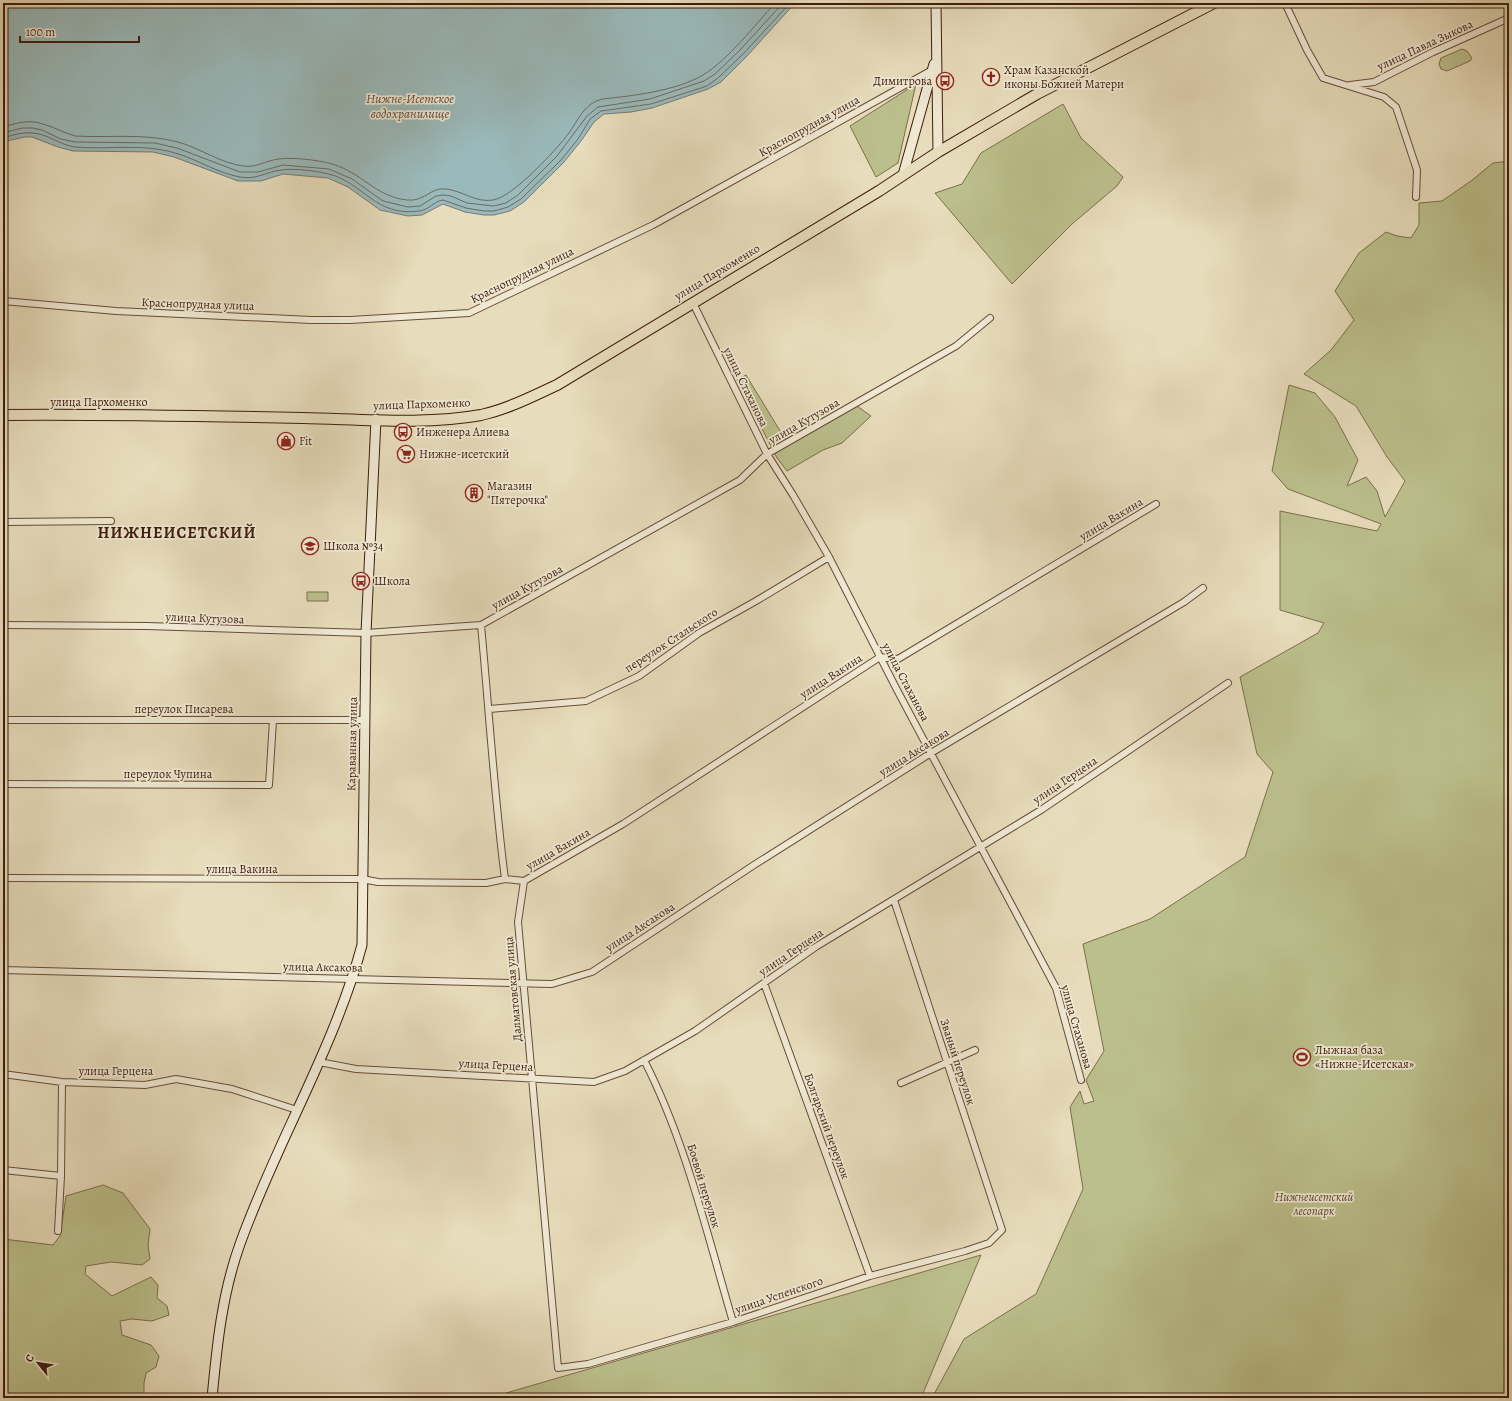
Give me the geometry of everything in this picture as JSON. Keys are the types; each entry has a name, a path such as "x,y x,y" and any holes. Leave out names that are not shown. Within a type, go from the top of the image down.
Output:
{"main road":[{"name":"улица Пархоменко","path":"3,415 113,414 376,419 454,418 482,414 509,406 557,385 903,175 938,152 1037,94 1214,3"}],"street":[{"path":"936,3 938,152"},
{"path":"1285,3 1307,50 1323,78 1384,97 1396,107 1417,170 1416,197"},
{"name":"улица Павла Зыкова","path":"1348,86 1374,82 1433,52 1509,18"},
{"path":"903,175 937,53"},
{"name":"Краснопрудная улица","path":"3,302 116,311 311,320 350,320 469,313 653,225 932,70"},
{"name":"улица Стаханова","path":"693,303 767,454 793,495 828,557 1056,988 1081,1080"},
{"name":"улица Кутузова","path":"3,625 147,626 366,633 481,625 740,480 767,454 956,346 990,318"},
{"name":"Караванная улица","path":"212,1398 218,1337 225,1295 240,1245 267,1176 319,1062 352,979 362,945 366,633 376,419"},
{"name":"улица Вакина","path":"524,881 624,824 880,657 898,659 1156,504"},
{"path":"3,522 111,521"},
{"name":"переулок Стальского","path":"489,709 586,701 638,676 699,633 756,601 828,557"},
{"name":"улица Аксакова","path":"3,970 523,982 552,984 592,972 754,864 931,754 1184,602 1203,588"},
{"path":"481,625 497,819 505,878 524,881"},
{"name":"улица Герцена","path":"319,1062 356,1069 594,1082 625,1071 695,1031 817,946 1041,810 1228,683"},
{"name":"переулок Писарева","path":"3,720 365,720"},
{"name":"переулок Чупина","path":"3,784 269,785 273,720"},
{"name":"улица Вакина","path":"3,878 362,879 378,882 486,883 505,878"},
{"name":"Далматовская улица","path":"524,881 518,922 558,1368"},
{"name":"Званый переулок","path":"894,900 1002,1230"},
{"name":"Болгарский переулок","path":"764,983 870,1276"},
{"path":"901,1083 947,1064 975,1050"},
{"name":"Боевой переулок","path":"644,1060 660,1092 689,1172 733,1322"},
{"name":"улица Герцена","path":"3,1074 62,1082 145,1085 176,1079 232,1089 297,1110"},
{"path":"58,1231 61,1176 62,1082"},
{"path":"3,1170 61,1176"},
{"name":"улица Успенского","path":"558,1368 588,1364 733,1322 870,1276 989,1243 1002,1230"}],"green space":[{"path":"1462,49 1467,51 1472,58 1470,61 1447,71 1441,69 1439,64 1441,58"},
{"path":"916,84 898,163 876,177 850,126"},
{"path":"1063,104 1081,138 1123,177 1117,186 1072,224 1012,284 935,193 962,184 981,153"},
{"name":"Нижнеисетский лесопарк","path":"1509,161 1509,1398 932,1398 964,1339 1036,1294 1083,1189 1070,1107 1080,1091 1084,1104 1094,1101 1086,1080 1104,1051 1083,944 1150,919 1245,857 1273,772 1257,754 1240,677 1318,633 1324,623 1280,610 1280,511 1377,531 1381,524 1288,489 1272,471 1289,385 1315,393 1335,417 1358,460 1347,486 1366,477 1377,491 1385,517 1405,481 1387,457 1356,406 1304,374 1331,350 1354,320 1335,291 1359,253 1386,232 1397,236 1411,238 1419,225 1419,203 1442,201 1471,181 1493,163"},
{"path":"746,375 785,439 857,406 871,416 842,443 823,450 787,471 777,458 737,380"},
{"path":"307,592 328,592 328,601 307,601"},
{"path":"103,1185 123,1193 150,1229 148,1245 150,1259 142,1265 111,1262 86,1266 85,1274 112,1296 151,1277 158,1285 157,1298 167,1306 169,1315 152,1321 132,1319 120,1321 122,1335 151,1345 159,1356 156,1367 146,1373 144,1398 3,1398 3,1239 53,1245 60,1236 66,1196"},
{"path":"981,1255 921,1398 507,1398 506,1393"}],"water":[{"name":"Нижне-Исетское водохранилище","path":"3,3 795,3 747,56 721,82 708,89 652,108 631,112 604,114 594,122 564,162 524,202 510,211 494,215 484,215 465,212 443,204 422,215 408,216 380,210 348,187 328,178 283,174 261,181 238,181 174,157 153,152 73,151 32,137 24,137 3,142"}],"place":[{"name":"Храм Казанской иконы Божией Матери","path":"991,77"},
{"name":"Димитрова","path":"945,81"},
{"name":"Инженера Алиева","path":"403,432"},
{"name":"Fit","path":"286,441"},
{"name":"Нижне-исетский","path":"406,454"},
{"name":"Магазин \"Пятерочка\"","path":"474,493"},
{"name":"Школа №34","path":"310,546"},
{"name":"Школа","path":"361,581"},
{"name":"Лыжная база «Нижне-Исетская»","path":"1302,1057"}],"district":[{"name":"НИЖНЕИСЕТСКИЙ","path":"177,533"}]}
